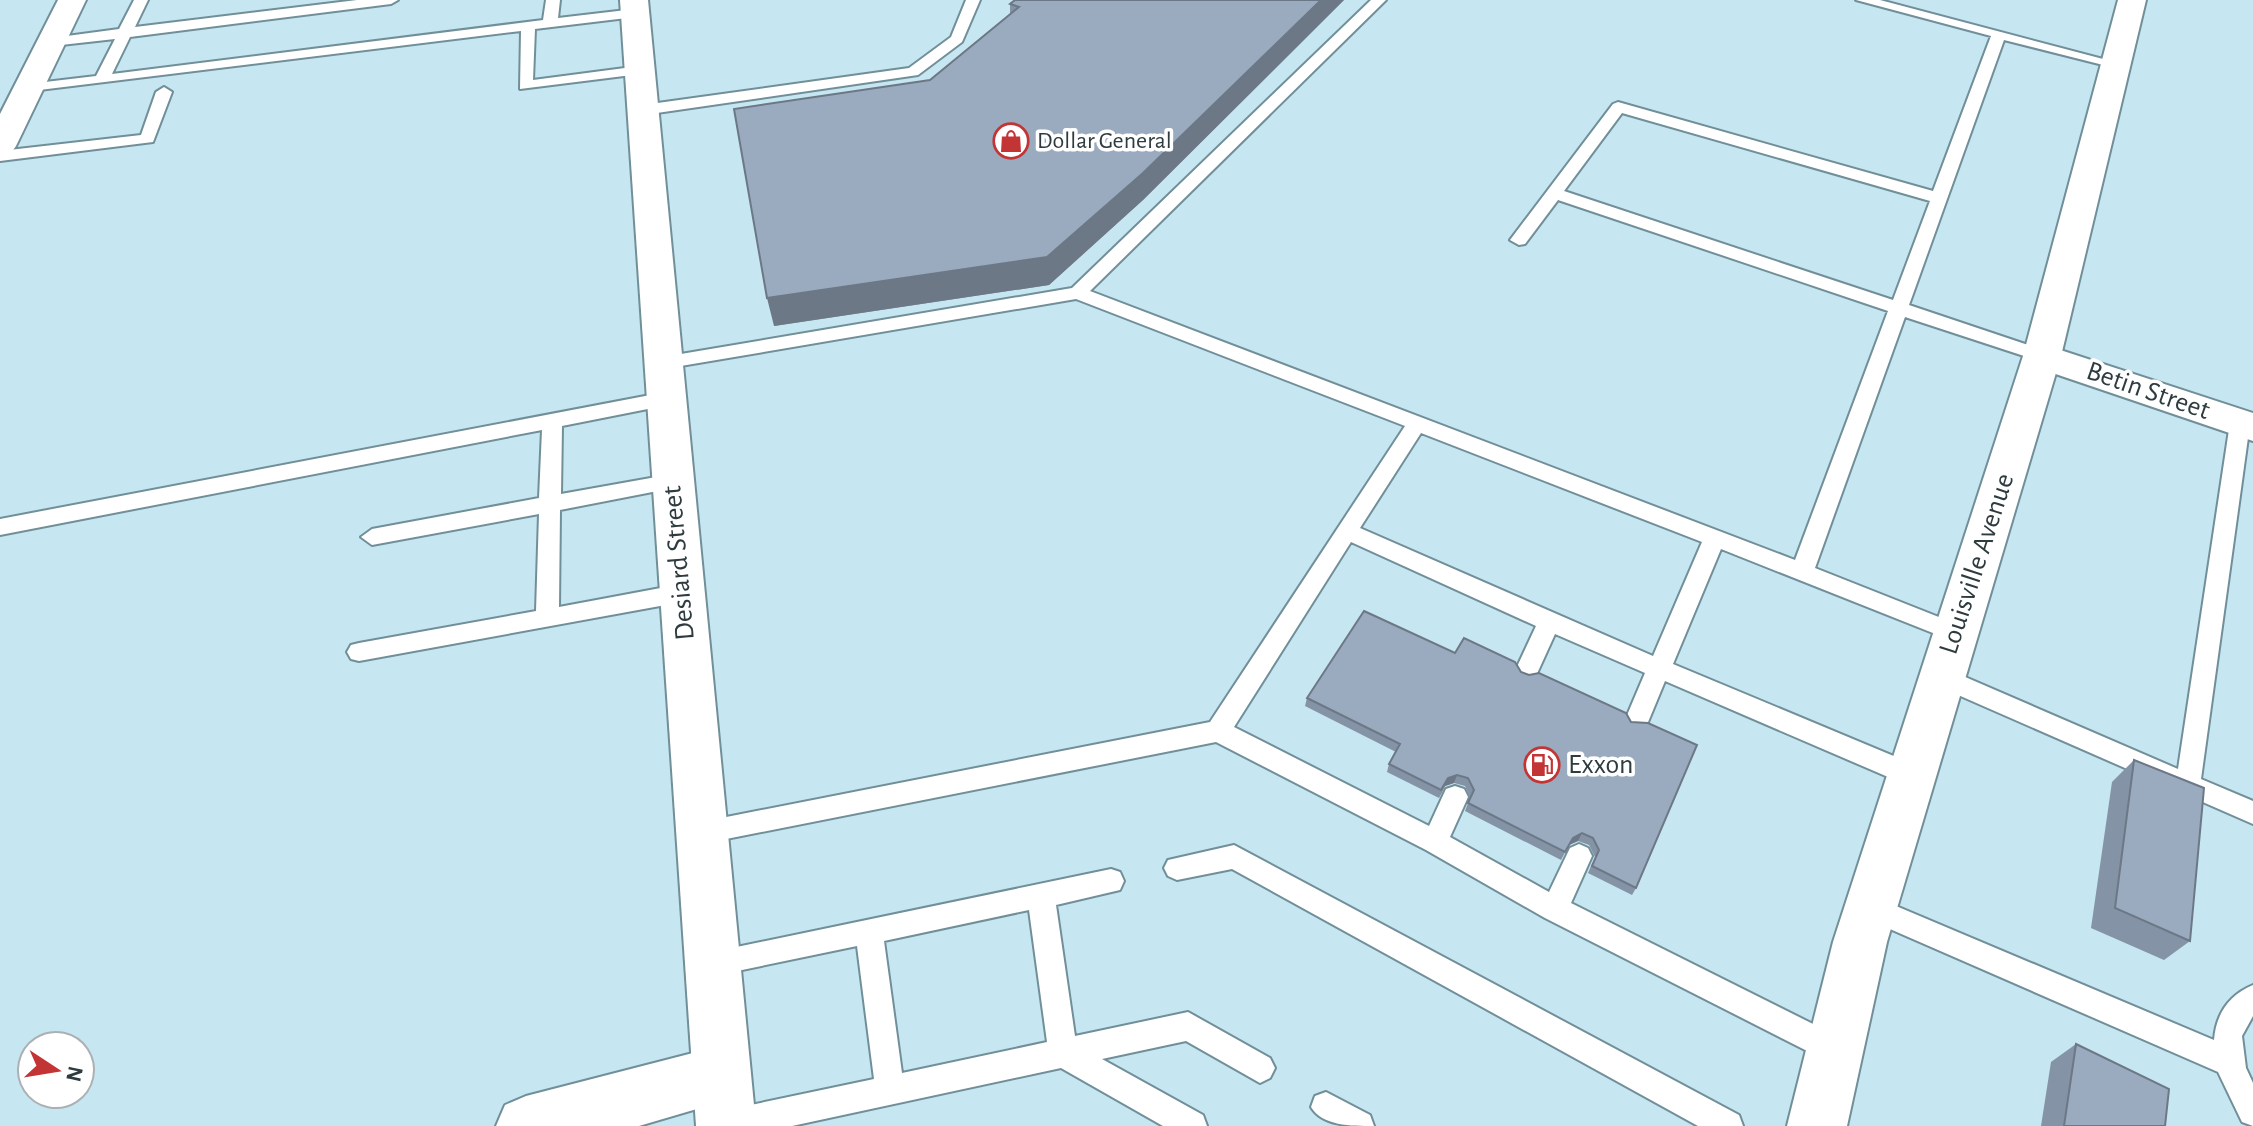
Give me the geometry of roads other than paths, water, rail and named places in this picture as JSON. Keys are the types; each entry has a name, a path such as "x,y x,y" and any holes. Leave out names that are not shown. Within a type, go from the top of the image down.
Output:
{"street":[{"path":"0,146 72,0"},
{"name":"Louisville Avenue","path":"1817,1126 1870,907 2042,356 2132,0"},
{"name":"Desiard Street","path":"634,6 724,1109"},
{"name":"Betin Street","path":"2042,356 2247,425"},
{"path":"526,1126 724,1109"}],"lane":[{"path":"102,79 141,0"},
{"path":"52,42 391,0"},
{"path":"550,23 553,0"},
{"path":"528,26 525,86 641,90 913,72 957,39 973,0"},
{"path":"0,527 552,421 664,381 1078,293 1379,0"},
{"path":"1863,0 2115,64"},
{"path":"28,89 550,23 634,6"},
{"path":"1802,572 1999,34"},
{"path":"0,156 147,139 164,92"},
{"path":"1519,240 1618,107 1939,198"},
{"path":"1554,193 1899,305 2042,356"},
{"path":"1078,293 1956,633"},
{"path":"547,617 552,421"},
{"path":"1218,731 1417,423"},
{"path":"2188,785 2247,425"},
{"path":"372,537 673,481"},
{"path":"1347,531 1549,622 1911,775"},
{"path":"1637,720 1662,670 1715,538"},
{"path":"359,652 682,593"},
{"path":"1527,671 1549,622"},
{"path":"1941,677 2253,813"},
{"path":"701,833 1218,731 1435,842 1555,909 1835,1050"},
{"path":"1435,842 1455,797"},
{"path":"1555,909 1579,856"},
{"path":"1177,868 1234,857 1728,1126"},
{"path":"711,963 1111,881"},
{"path":"1041,896 1063,1053"},
{"path":"1870,907 2228,1061"},
{"path":"869,932 890,1090"},
{"path":"2253,999 2241,1005 2228,1029 2228,1061 2240,1092 2253,1111"},
{"path":"724,1109 890,1090 1188,1026 1260,1068"},
{"path":"1063,1053 1192,1126"},
{"path":"1326,1107 1359,1126"}],"place":[{"name":"Dollar General","path":"1011,141"},
{"name":"Exxon","path":"1542,765"}]}
